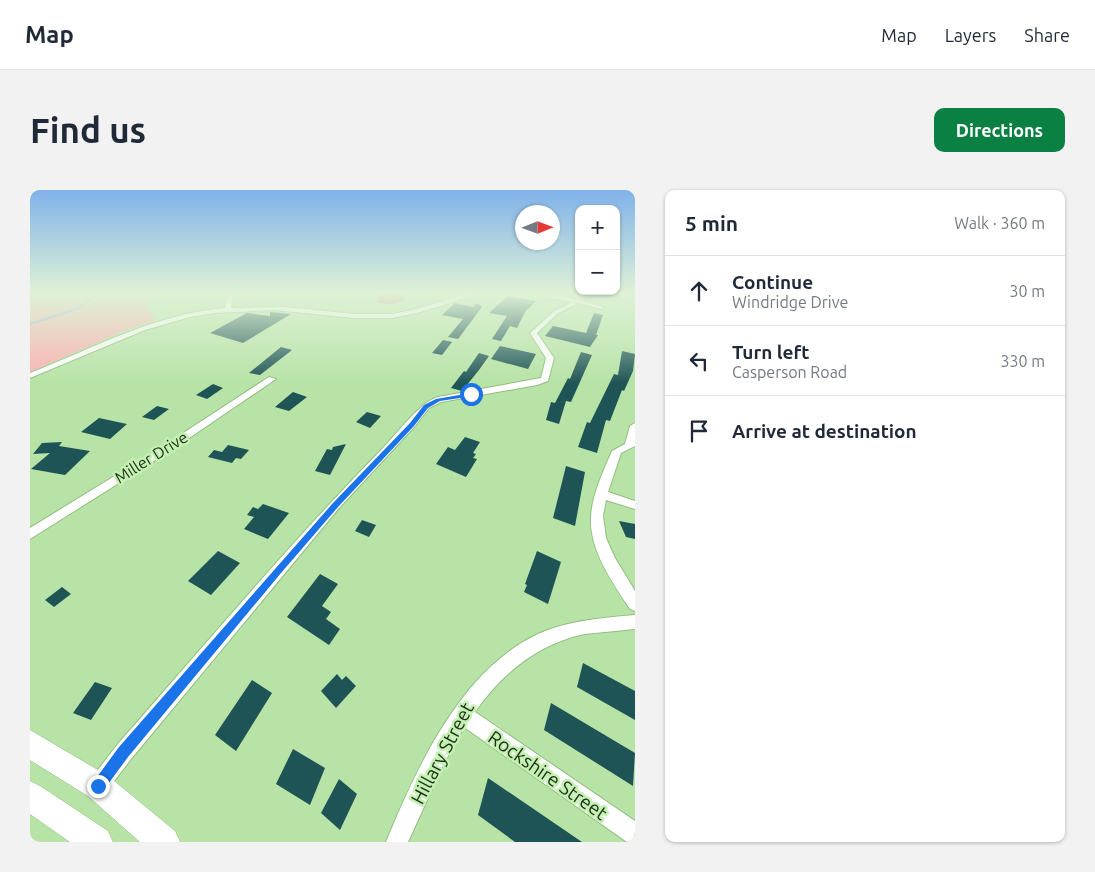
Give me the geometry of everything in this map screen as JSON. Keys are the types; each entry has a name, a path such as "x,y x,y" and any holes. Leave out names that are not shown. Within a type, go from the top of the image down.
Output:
{"main road":[{"path":"30,744 98,786 164,842"},
{"path":"30,796 97,842"}],"street":[{"path":"30,376 156,323"},
{"path":"98,786 124,752 335,505 412,424 426,406 438,400 545,379 550,358 532,333 543,323"},
{"name":"Miller Drive","path":"30,534 169,447 272,379"},
{"path":"635,426 630,446 617,452 614,456 597,516 600,534 607,554 635,604"},
{"path":"602,495 635,505"},
{"name":"Hillary Street","path":"397,842 431,767 468,701 495,671 526,648 559,633 588,625 609,622 635,622"},
{"name":"Rockshire Street","path":"462,714 635,834"}],"shaded area":[{"path":"30,323 147,323 126,330 30,372"}],"building":[{"path":"228,323 275,323 243,343 210,333"},
{"path":"459,323 470,323 458,339 448,337"},
{"path":"502,323 519,323 517,328 510,326 501,341 492,339"},
{"path":"590,323 600,323 596,335 598,335 590,347 545,336 553,326 586,333"},
{"path":"443,340 452,342 442,355 432,353"},
{"path":"500,346 536,354 528,369 491,359"},
{"path":"281,347 292,350 260,375 249,373"},
{"path":"622,351 635,354 633,371 624,391 622,390 610,421 606,420 597,453 578,447 587,422 590,423 614,374 618,375"},
{"path":"581,352 592,355 571,402 566,401 559,424 546,420 551,402 555,403 568,378 570,379"},
{"path":"479,353 489,356 479,370 462,391 451,388 464,371 466,372"},
{"path":"213,384 223,388 207,399 196,395"},
{"path":"293,392 307,397 289,411 275,407"},
{"path":"157,406 169,409 154,420 142,417"},
{"path":"367,412 381,416 370,428 356,422"},
{"path":"99,418 127,424 110,439 81,432"},
{"path":"465,437 480,442 473,453 476,454 473,458 477,459 466,477 436,464 448,447 455,450"},
{"path":"62,442 59,446 90,451 65,475 31,469 50,453 33,454 42,443"},
{"path":"346,444 330,475 315,471 327,449 332,450 333,447"},
{"path":"228,445 249,450 241,459 236,458 232,463 208,457 214,450 222,452"},
{"path":"566,466 585,472 575,526 553,518"},
{"path":"263,504 289,513 268,539 244,529 254,517 247,515 253,507 258,509"},
{"path":"362,520 376,525 369,537 355,531"},
{"path":"619,521 635,524 635,539 626,537"},
{"path":"218,551 240,563 211,595 188,581"},
{"path":"537,551 561,562 548,604 524,592"},
{"path":"320,574 338,584 322,606 331,612 326,619 340,629 329,645 287,617"},
{"path":"62,587 71,594 54,607 45,600"},
{"path":"583,663 635,691 635,720 577,687"},
{"path":"337,674 342,680 346,676 356,686 336,708 321,691"},
{"path":"252,680 272,693 236,751 215,735"},
{"path":"95,682 112,688 91,720 73,713"},
{"path":"551,703 635,753 633,786 544,730"},
{"path":"293,749 325,768 310,805 276,784"},
{"path":"488,778 582,842 515,842 478,815"},
{"path":"339,779 357,794 340,830 321,813"}],"route":[{"path":"98,786 124,752 232,627 278,570 335,505 412,424 426,406 438,400 471,394"}]}
